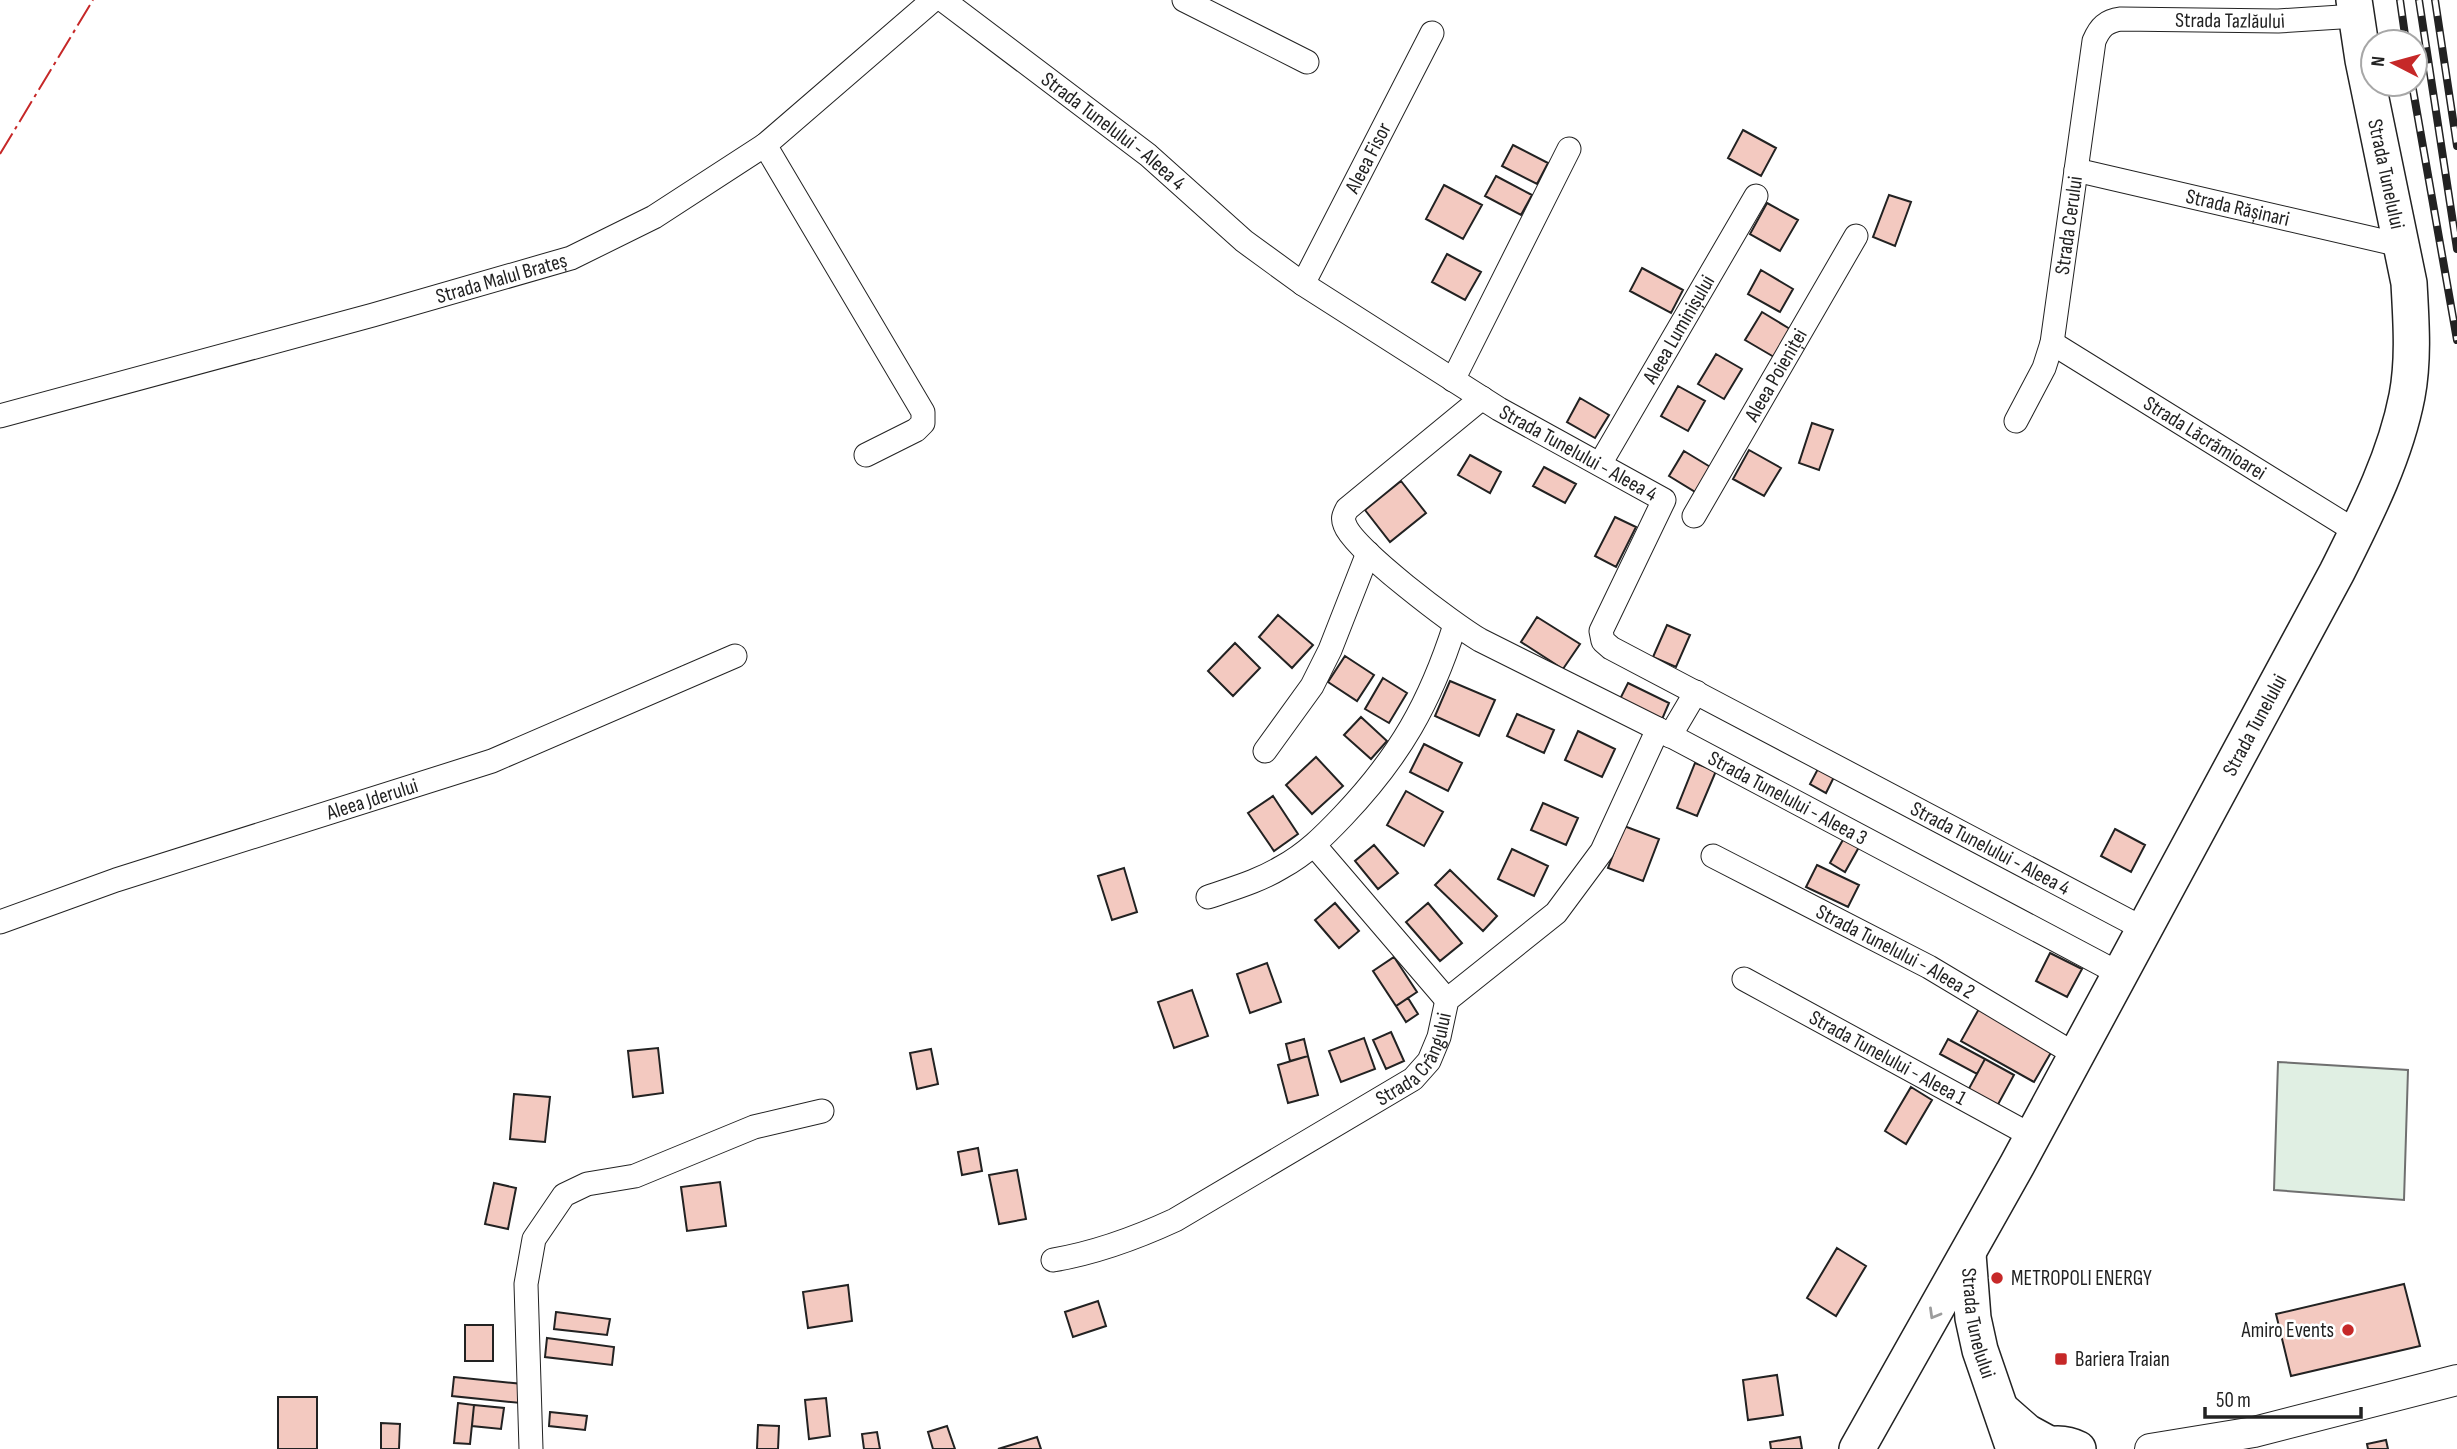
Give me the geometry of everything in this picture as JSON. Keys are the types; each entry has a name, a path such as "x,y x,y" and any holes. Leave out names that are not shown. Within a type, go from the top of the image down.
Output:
{"highway":[{"name":"Strada Tunelului","path":"2014,1449 1980,1350 1973,1318 1968,1254 2357,532 2378,487 2407,397 2411,362 2409,283 2363,60 2355,8"},
{"path":"1857,1449 1968,1254"},
{"path":"2003,1412 2027,1432 2054,1447"}],"main road":[{"path":"2150,1449 2254,1432 2457,1380"},
{"path":"2212,1449 2254,1432"}],"street":[{"name":"Strada Malul Brateș","path":"0,416 373,315 571,258 653,217 765,145 933,0"},
{"name":"Strada Tunelului - Aleea 4","path":"943,0 1147,155 1244,241 1303,284 1482,398 1664,500 1601,631 1603,641 1611,648 2144,929"},
{"path":"1184,0 1307,62"},
{"name":"Strada Tazlăului","path":"2104,24 2121,19 2278,21 2355,8"},
{"name":"Strada Cerului","path":"2015,421 2044,368 2052,343 2094,41 2104,24"},
{"name":"Aleea Fisor","path":"1303,284 1432,33"},
{"path":"765,145 923,412 923,423 916,430 866,455"},
{"path":"1453,380 1569,149"},
{"name":"Strada Rășinari","path":"2076,170 2400,245"},
{"name":"Aleea Luminișului","path":"1600,464 1756,195"},
{"name":"Aleea Poieniței","path":"1694,516 1856,236"},
{"name":"Strada Lăcrămioarei","path":"2052,343 2357,532"},
{"name":"Strada Tunelului - Aleea 3","path":"1482,398 1347,509 1343,518 1345,528 1368,553 1455,625 1492,646 1664,733 2120,974"},
{"path":"1265,751 1312,686 1330,650 1368,553"},
{"path":"1208,897 1256,881 1283,867 1315,845 1378,779 1425,704 1455,625"},
{"name":"Aleea Jderului","path":"0,922 116,880 492,761 735,656"},
{"name":"Strada Crângului","path":"1053,1260 1079,1256 1147,1233 1175,1220 1413,1079 1429,1061 1439,1037 1447,1000 1556,913 1602,851 1664,733 1696,692"},
{"path":"1315,845 1447,1000"},
{"name":"Strada Tunelului - Aleea 2","path":"1713,856 1929,967 2076,1055"},
{"name":"Strada Tunelului - Aleea 1","path":"1744,979 2032,1136"},
{"path":"531,1449 526,1284 534,1239 564,1195 587,1184 635,1176 754,1127 822,1111"}],"green space":[{"path":"2278,1062 2408,1070 2404,1200 2274,1190"}],"building":[{"path":"1743,130 1776,148 1761,176 1728,158"},
{"path":"1513,145 1548,163 1537,184 1502,166"},
{"path":"1496,176 1532,195 1521,215 1485,196"},
{"path":"1444,185 1482,205 1463,239 1426,219"},
{"path":"1889,195 1911,202 1895,246 1873,237"},
{"path":"1767,203 1798,220 1780,251 1750,234"},
{"path":"1447,254 1481,272 1465,300 1432,282"},
{"path":"1642,268 1683,290 1671,313 1630,291"},
{"path":"1761,270 1793,289 1780,312 1748,294"},
{"path":"1762,312 1790,329 1774,357 1745,340"},
{"path":"1716,354 1742,369 1724,399 1698,384"},
{"path":"1678,386 1705,401 1688,431 1661,416"},
{"path":"1580,398 1609,415 1595,438 1567,422"},
{"path":"1812,423 1833,430 1819,470 1799,463"},
{"path":"1749,450 1781,468 1764,496 1733,479"},
{"path":"1684,451 1712,468 1697,493 1669,476"},
{"path":"1470,455 1501,472 1490,493 1458,475"},
{"path":"1544,467 1576,484 1565,503 1533,486"},
{"path":"1401,481 1426,513 1390,542 1365,510"},
{"path":"1615,517 1636,527 1616,567 1595,556"},
{"path":"1278,615 1313,645 1292,668 1259,637"},
{"path":"1537,617 1580,644 1563,669 1521,642"},
{"path":"1667,625 1690,635 1676,667 1653,657"},
{"path":"1235,643 1260,668 1233,696 1208,671"},
{"path":"1345,656 1374,675 1357,701 1328,682"},
{"path":"1383,678 1407,693 1389,723 1365,709"},
{"path":"1450,681 1495,700 1479,736 1435,716"},
{"path":"1628,683 1669,703 1660,724 1618,703"},
{"path":"1517,714 1554,730 1544,753 1507,736"},
{"path":"1361,717 1387,741 1371,759 1344,735"},
{"path":"1578,731 1615,749 1602,777 1565,760"},
{"path":"1424,744 1462,763 1448,791 1410,772"},
{"path":"1316,757 1343,786 1312,814 1286,785"},
{"path":"1695,763 1716,771 1697,816 1677,808"},
{"path":"1820,765 1836,773 1826,793 1810,784"},
{"path":"1406,791 1443,812 1424,846 1387,825"},
{"path":"1273,796 1298,834 1274,851 1248,813"},
{"path":"1543,803 1578,818 1566,845 1531,830"},
{"path":"1624,826 1659,839 1643,881 1608,868"},
{"path":"2115,829 2145,845 2131,872 2101,856"},
{"path":"1844,838 1859,847 1845,872 1830,863"},
{"path":"1374,845 1398,873 1378,889 1355,861"},
{"path":"1512,849 1548,866 1534,896 1498,879"},
{"path":"1817,865 1859,885 1848,907 1806,887"},
{"path":"1124,868 1137,912 1112,920 1098,876"},
{"path":"1450,870 1497,916 1483,931 1435,885"},
{"path":"1335,903 1359,931 1339,948 1315,920"},
{"path":"1428,903 1462,943 1440,961 1406,922"},
{"path":"2050,953 2082,969 2067,997 2036,981"},
{"path":"1394,957 1417,992 1396,1006 1373,971"},
{"path":"1267,963 1281,1002 1250,1013 1237,974"},
{"path":"1192,990 1208,1036 1174,1048 1158,1002"},
{"path":"1408,998 1418,1014 1406,1022 1396,1006"},
{"path":"1980,1007 2053,1049 2034,1082 1961,1041"},
{"path":"1391,1032 1404,1061 1386,1069 1373,1040"},
{"path":"1364,1038 1375,1069 1341,1082 1329,1051"},
{"path":"1304,1039 1308,1056 1290,1061 1286,1044"},
{"path":"1948,1039 1985,1059 1977,1074 1940,1054"},
{"path":"658,1048 663,1093 633,1097 628,1051"},
{"path":"931,1049 938,1084 917,1089 910,1053"},
{"path":"1308,1056 1318,1095 1288,1103 1278,1065"},
{"path":"1985,1059 2014,1075 1995,1110 1966,1094"},
{"path":"1911,1087 1932,1100 1906,1144 1885,1131"},
{"path":"514,1094 550,1097 545,1142 510,1139"},
{"path":"978,1148 982,1171 962,1175 958,1152"},
{"path":"1017,1170 1026,1219 999,1224 989,1175"},
{"path":"720,1182 726,1226 687,1231 681,1187"},
{"path":"494,1183 516,1188 508,1229 485,1224"},
{"path":"1837,1248 1866,1266 1836,1316 1807,1298"},
{"name":"Amiro Events","path":"2404,1284 2420,1346 2291,1376 2276,1314"},
{"path":"848,1285 852,1321 808,1328 803,1292"},
{"path":"1098,1301 1106,1326 1073,1337 1065,1312"},
{"path":"556,1312 610,1319 607,1335 554,1329"},
{"path":"465,1325 493,1325 493,1361 465,1361"},
{"path":"547,1338 614,1347 612,1365 545,1357"},
{"path":"1777,1375 1783,1415 1748,1420 1743,1380"},
{"path":"454,1377 523,1384 521,1403 452,1396"},
{"path":"278,1397 317,1397 317,1449 278,1449"},
{"path":"826,1398 830,1436 809,1439 805,1400"},
{"path":"458,1403 474,1405 470,1444 454,1443"},
{"path":"474,1405 504,1408 501,1429 472,1426"},
{"path":"550,1412 587,1416 585,1430 549,1426"},
{"path":"381,1423 400,1424 399,1449 381,1449"},
{"path":"758,1425 779,1426 778,1449 757,1449"},
{"path":"947,1426 955,1449 933,1449 928,1432"},
{"path":"877,1432 880,1449 864,1449 862,1434"},
{"path":"1037,1437 1041,1449 998,1449"},
{"path":"1800,1437 1802,1449 1771,1449 1770,1442"},
{"path":"2386,1440 2388,1449 2368,1449 2367,1444"}],"railway":[{"path":"2400,0 2404,28"},
{"path":"2419,0 2457,249"},
{"path":"2435,0 2457,146"},
{"path":"2414,98 2457,340"}],"power":[{"path":"0,154 93,0"}],"place":[{"name":"METROPOLI ENERGY","path":"1997,1278"},
{"name":"Amiro Events","path":"2348,1330"},
{"name":"Bariera Traian","path":"2061,1359"}]}
